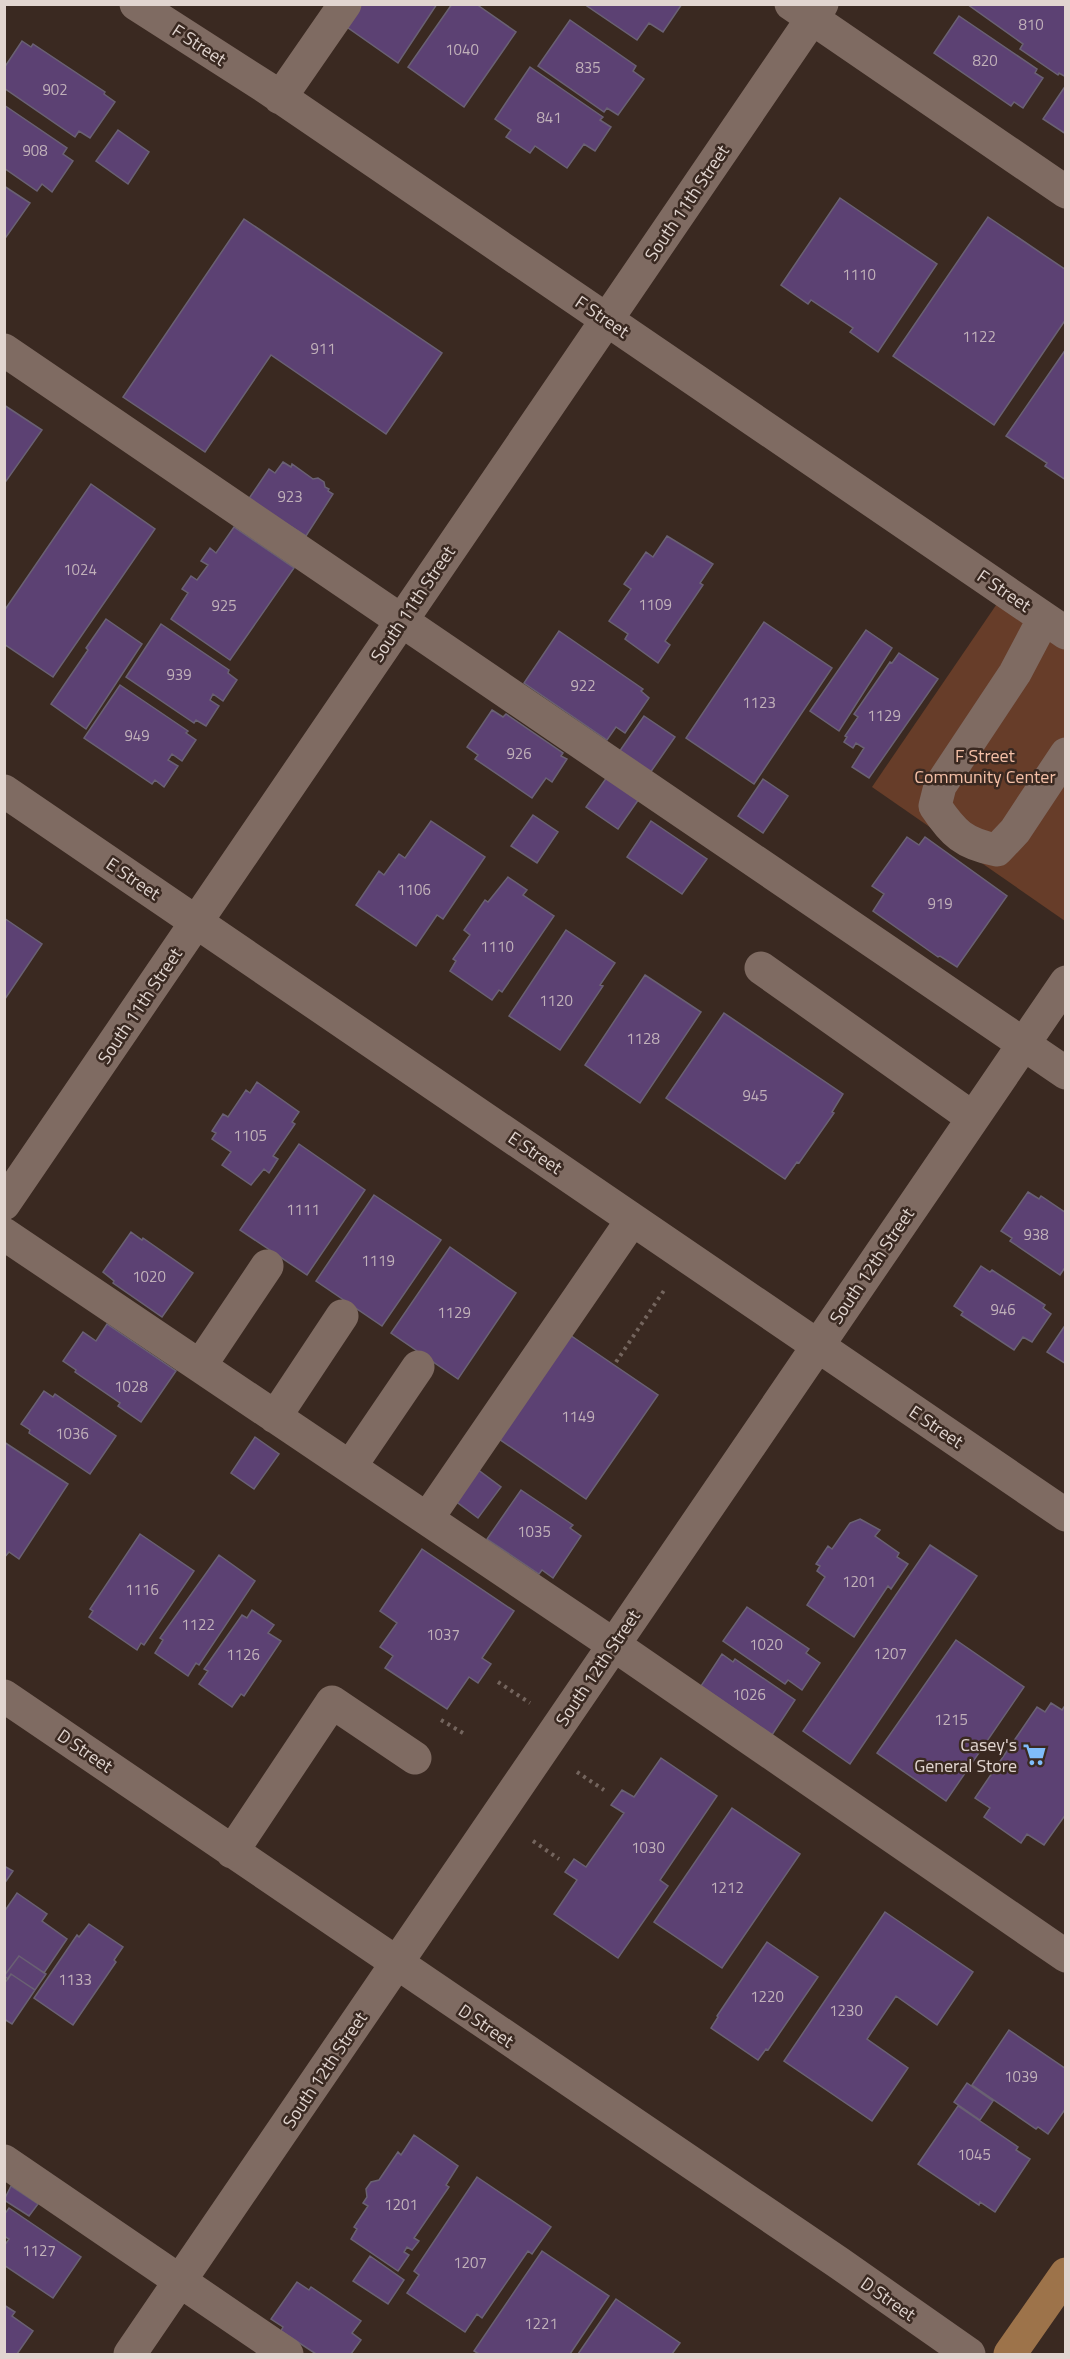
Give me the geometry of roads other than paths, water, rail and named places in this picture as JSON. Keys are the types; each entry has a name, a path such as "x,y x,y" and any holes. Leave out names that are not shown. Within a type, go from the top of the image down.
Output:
{"main road":[{"path":"1010,2355 1065,2274"}],"street":[{"name":"F Street","path":"136,4 280,98 1055,626"},
{"path":"280,98 345,4"},
{"path":"809,9 1065,192"},
{"name":"South 11th Street","path":"4,1204 607,320 809,9"},
{"path":"4,350 1065,1073"},
{"path":"1055,626 1015,673 940,786 935,806 950,828 976,846 997,850 1015,831 1065,754"},
{"name":"E Street","path":"4,791 1065,1515"},
{"path":"761,968 973,1118"},
{"name":"South 12th Street","path":"130,2355 1065,982"},
{"path":"427,1519 632,1220"},
{"path":"4,1234 1064,1950"},
{"path":"200,1366 267,1266"},
{"path":"275,1416 342,1316"},
{"path":"350,1467 418,1367"},
{"name":"D Street","path":"4,1696 839,2264 969,2355"},
{"path":"232,1852 332,1702 415,1758"},
{"path":"4,2161 287,2355"}],"place":[{"name":"Casey's General Store","path":"1035,1755"}],"park label":[{"name":"F Street Community Center","path":"985,766"}]}
